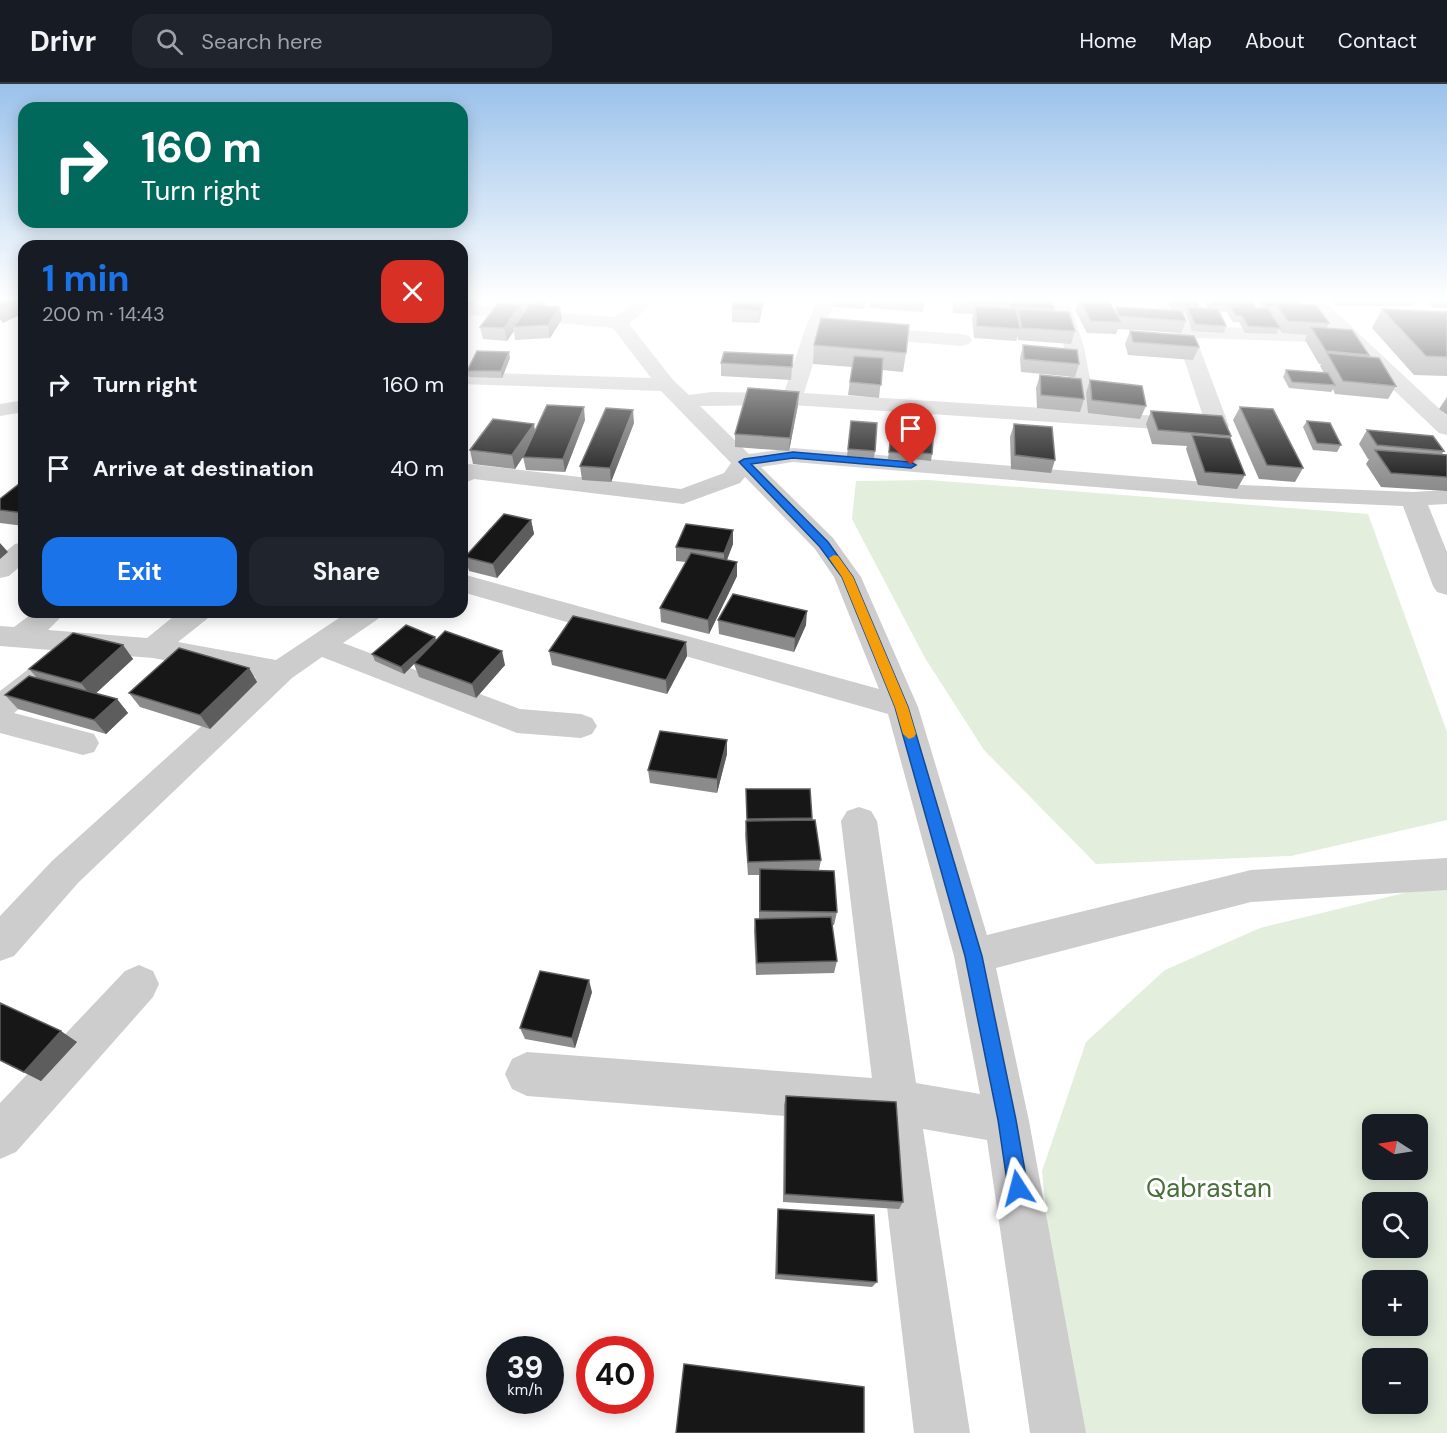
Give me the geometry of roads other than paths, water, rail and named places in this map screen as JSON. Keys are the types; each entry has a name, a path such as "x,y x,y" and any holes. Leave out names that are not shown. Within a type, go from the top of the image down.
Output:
{"street":[{"path":"652,364 675,393 824,544 847,577 902,707 974,956 1007,1120 1058,1433"},
{"path":"792,399 803,364"},
{"path":"1077,364 1086,416"},
{"path":"1196,364 1226,448"},
{"path":"1378,364 1447,428"},
{"path":"468,378 675,393 712,398 792,399 1218,426"},
{"path":"468,392 483,379"},
{"path":"0,410 18,407"},
{"path":"468,472 683,497 732,478 744,462 793,455 1238,481 1413,499 1447,497"},
{"path":"1413,499 1447,586"},
{"path":"0,570 18,555"},
{"path":"468,585 902,707"},
{"path":"11,636 42,618"},
{"path":"153,648 190,618"},
{"path":"0,943 65,872 281,671 359,618"},
{"path":"11,636 153,648 281,671"},
{"path":"0,707 84,642"},
{"path":"320,645 517,721 581,726"},
{"path":"0,721 83,743"},
{"path":"859,821 942,1433"},
{"path":"974,956 1251,886 1447,874"},
{"path":"0,1136 139,984"},
{"path":"527,1074 897,1102 1007,1120"}],"park label":[{"name":"Qabrastan","path":"1209,1188"}]}
